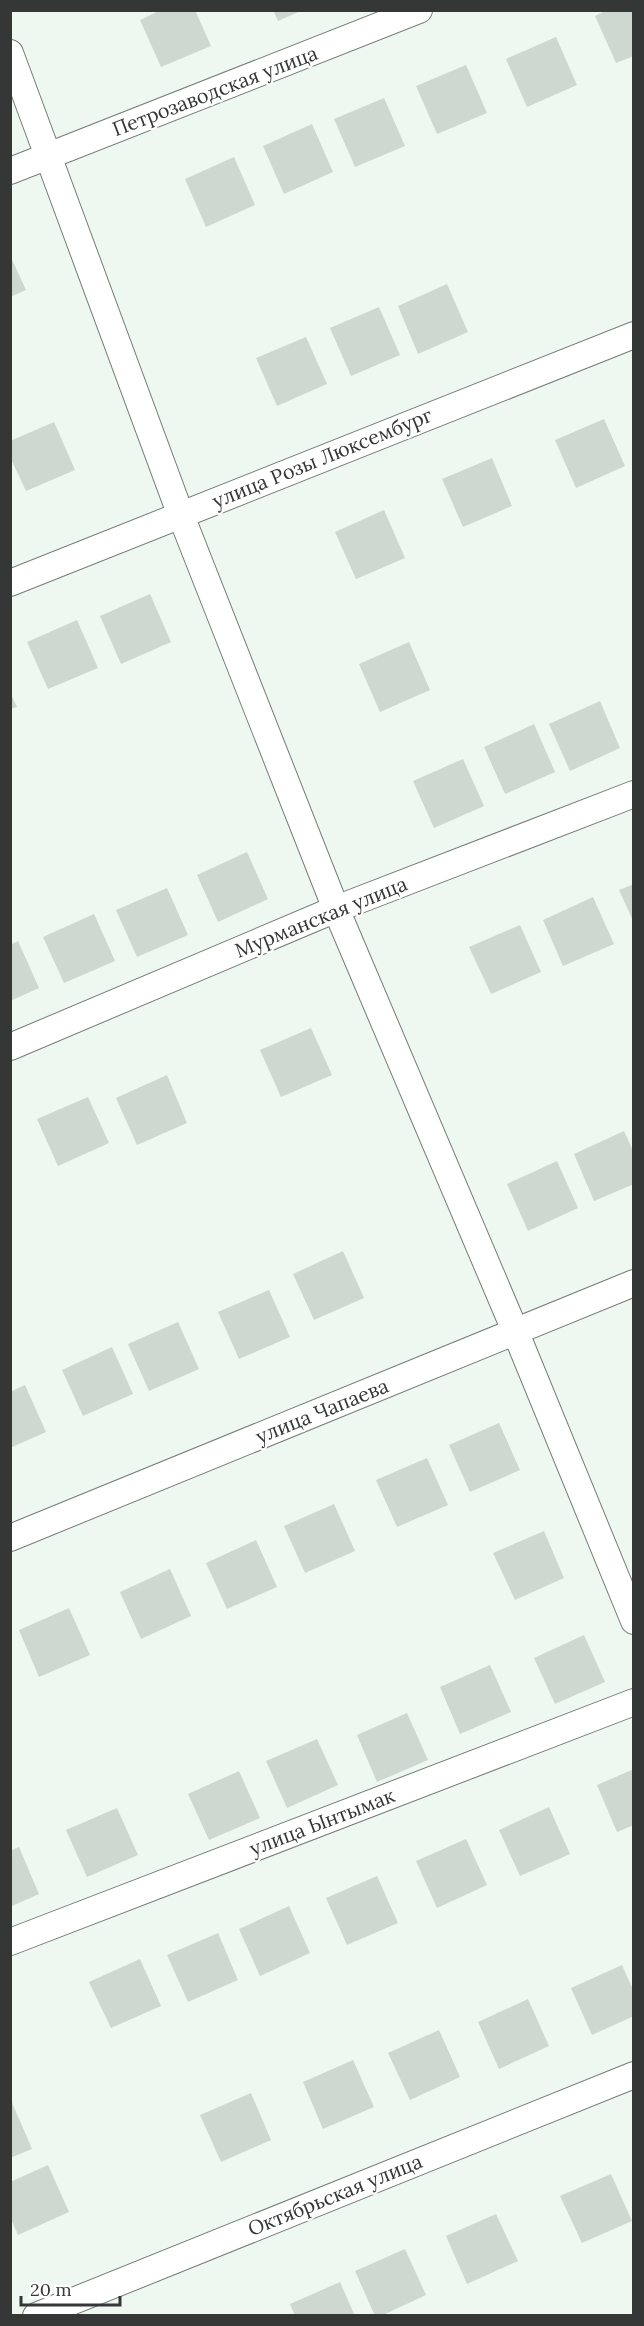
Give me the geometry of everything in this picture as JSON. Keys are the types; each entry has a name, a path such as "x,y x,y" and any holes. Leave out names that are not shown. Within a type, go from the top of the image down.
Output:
{"street":[{"name":"Петрозаводская улица","path":"10,171 419,10"},
{"path":"10,53 50,155 180,513 336,909 516,1333 633,1621"},
{"name":"улица Розы Люксембург","path":"10,583 180,513 633,334"},
{"name":"Мурманская улица","path":"10,1047 336,909 633,794"},
{"name":"улица Чапаева","path":"10,1538 516,1333 633,1283"},
{"name":"улица Ынтымак","path":"10,1942 633,1702"},
{"name":"Октябрьская улица","path":"36,2316 633,2075"}],"building":[{"path":"161,10 195,10 211,46 161,67 140,20"},
{"path":"273,10 303,10 278,21"},
{"path":"607,10 634,10 634,56 616,63 595,16"},
{"path":"556,37 577,85 527,107 506,59"},
{"path":"466,65 487,113 437,134 416,86"},
{"path":"384,98 405,146 355,167 334,119"},
{"path":"312,124 333,172 284,194 263,146"},
{"path":"234,157 255,205 206,227 185,179"},
{"path":"10,255 26,290 10,297"},
{"path":"447,284 468,332 418,354 398,306"},
{"path":"379,307 400,355 351,376 330,328"},
{"path":"306,337 327,384 277,406 256,358"},
{"path":"604,419 625,466 576,488 555,440"},
{"path":"54,422 75,470 26,491 10,457 10,441"},
{"path":"492,458 512,506 463,527 442,479"},
{"path":"384,510 405,558 356,579 335,532"},
{"path":"150,594 171,642 121,664 100,616"},
{"path":"77,620 98,668 48,689 27,642"},
{"path":"409,642 430,690 380,712 359,664"},
{"path":"10,692 17,707 10,709"},
{"path":"600,701 620,748 570,771 549,724"},
{"path":"534,724 555,772 505,794 484,747"},
{"path":"463,759 484,806 434,828 413,781"},
{"path":"247,852 268,899 218,922 197,875"},
{"path":"634,884 634,923 619,890"},
{"path":"167,888 188,935 137,957 116,910"},
{"path":"593,897 614,944 563,966 543,920"},
{"path":"94,914 115,961 64,983 43,937"},
{"path":"520,925 541,972 491,994 469,947"},
{"path":"18,941 39,988 10,1001 10,945"},
{"path":"311,1028 332,1075 281,1097 260,1050"},
{"path":"167,1075 187,1123 137,1145 116,1098"},
{"path":"88,1097 109,1143 58,1166 37,1119"},
{"path":"624,1131 634,1153 634,1184 594,1201 574,1154"},
{"path":"557,1161 578,1208 528,1231 507,1184"},
{"path":"343,1251 364,1298 314,1320 293,1274"},
{"path":"269,1290 290,1337 239,1359 218,1312"},
{"path":"178,1322 199,1369 149,1391 128,1344"},
{"path":"112,1347 133,1394 83,1416 62,1370"},
{"path":"25,1385 46,1432 10,1448 10,1392"},
{"path":"499,1423 520,1470 470,1492 449,1445"},
{"path":"427,1458 448,1505 397,1527 376,1480"},
{"path":"334,1504 355,1551 305,1573 284,1526"},
{"path":"544,1531 564,1578 515,1600 493,1553"},
{"path":"256,1540 277,1587 227,1609 206,1563"},
{"path":"170,1569 191,1616 141,1639 120,1592"},
{"path":"69,1608 90,1655 39,1677 19,1630"},
{"path":"584,1635 605,1682 555,1704 534,1658"},
{"path":"490,1665 511,1712 460,1734 440,1687"},
{"path":"407,1713 428,1760 377,1782 357,1735"},
{"path":"317,1739 338,1785 287,1808 266,1761"},
{"path":"634,1769 634,1825 617,1832 597,1785"},
{"path":"239,1771 260,1818 209,1840 188,1794"},
{"path":"549,1807 570,1854 520,1876 499,1830"},
{"path":"117,1808 138,1855 87,1877 66,1830"},
{"path":"466,1839 487,1885 437,1908 416,1861"},
{"path":"19,1847 39,1894 10,1907 10,1851"},
{"path":"377,1876 398,1923 347,1945 326,1898"},
{"path":"289,1906 310,1953 260,1976 239,1929"},
{"path":"218,1933 238,1980 188,2002 167,1955"},
{"path":"140,1959 161,2006 111,2028 89,1982"},
{"path":"622,1965 634,1992 634,2016 592,2035 571,1988"},
{"path":"528,1999 549,2046 499,2069 478,2022"},
{"path":"439,2030 460,2077 410,2100 388,2053"},
{"path":"353,2060 374,2107 323,2129 303,2082"},
{"path":"251,2093 271,2140 221,2162 200,2115"},
{"path":"10,2098 32,2149 10,2158"},
{"path":"48,2165 69,2212 18,2235 10,2217 10,2182"},
{"path":"611,2174 632,2221 582,2243 560,2196"},
{"path":"496,2214 518,2261 467,2284 446,2236"},
{"path":"405,2249 426,2295 381,2316 375,2316 355,2271"},
{"path":"340,2282 355,2316 295,2316 290,2304"}]}
